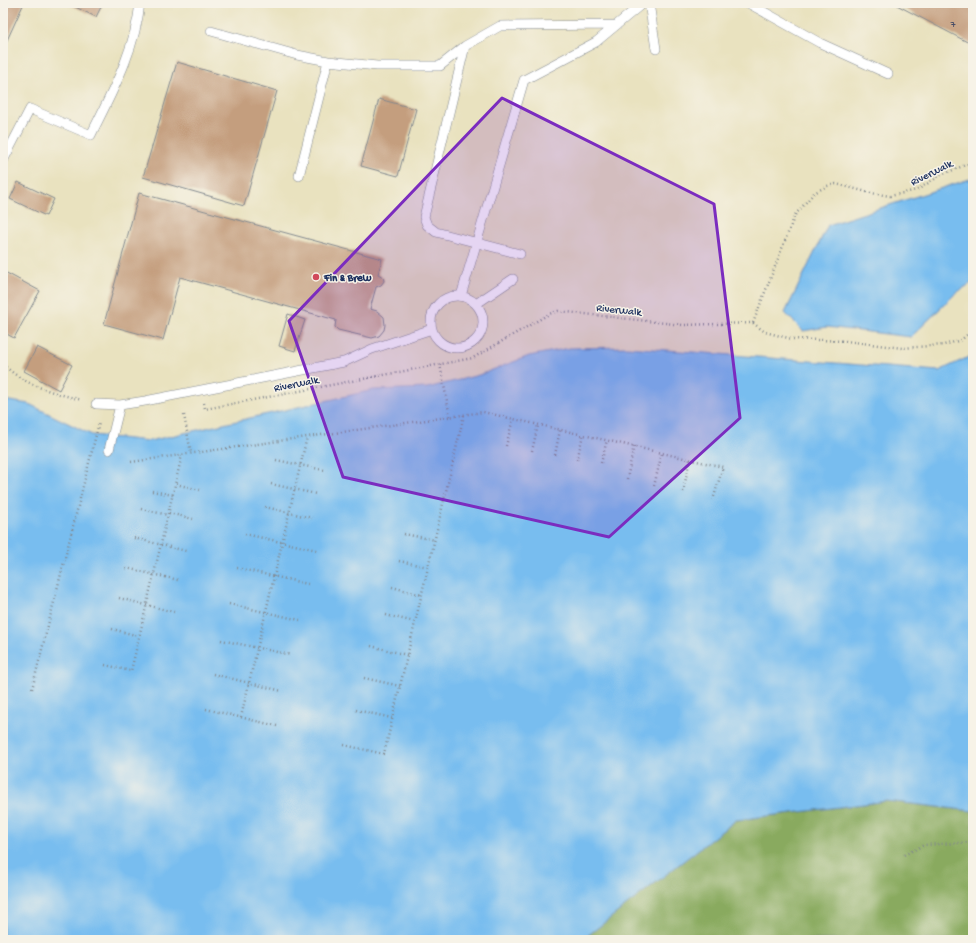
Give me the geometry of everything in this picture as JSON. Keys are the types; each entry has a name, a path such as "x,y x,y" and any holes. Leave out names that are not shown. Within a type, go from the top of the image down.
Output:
{"lane":[{"path":"3,161 30,109 91,135 124,68 138,25 140,3"},
{"path":"461,296 524,80 596,42 643,3"},
{"path":"649,3 656,49"},
{"path":"748,3 820,43 888,74"},
{"path":"211,31 297,55 328,61 377,66 440,66 465,46 500,26 616,25"},
{"path":"465,46 424,217 427,225 436,232 520,254"},
{"path":"299,176 328,61"},
{"path":"476,304 513,279"},
{"path":"453,296 461,296 476,304 483,319 483,328 479,336 466,346 449,347 442,343 432,328 434,312 438,304 453,296"},
{"path":"96,404 120,405 344,362 372,349 432,328"},
{"path":"109,450 120,405"}],"path":[{"name":"RiverWalk","path":"201,390 205,409 473,358 549,314 558,311 683,325 753,323 795,215 814,193 826,186 836,184 870,193 890,196 917,190 943,174 973,162"},
{"path":"753,323 765,332 792,339 846,341 902,348 944,345 961,340 973,330"},
{"path":"3,364 13,374 55,394 96,404"},
{"path":"440,364 450,417"},
{"path":"131,462 483,412 723,466 713,500"},
{"path":"184,415 191,453"},
{"path":"344,745 384,754 464,415"},
{"path":"506,446 513,419"},
{"path":"32,689 99,423"},
{"path":"532,451 538,425"},
{"path":"555,455 560,430"},
{"path":"577,460 583,435"},
{"path":"241,717 307,437"},
{"path":"601,463 607,440"},
{"path":"627,479 634,446"},
{"path":"654,486 662,452"},
{"path":"105,665 131,672 182,454"},
{"path":"683,492 690,459"},
{"path":"276,460 324,470"},
{"path":"176,484 200,490"},
{"path":"271,484 316,494"},
{"path":"152,490 173,495"},
{"path":"265,507 312,518"},
{"path":"141,509 193,519"},
{"path":"245,534 317,550"},
{"path":"404,534 434,540"},
{"path":"134,538 186,551"},
{"path":"399,561 428,568"},
{"path":"126,568 178,580"},
{"path":"237,568 308,584"},
{"path":"392,587 422,595"},
{"path":"119,598 174,612"},
{"path":"230,604 300,620"},
{"path":"386,615 415,622"},
{"path":"112,629 139,636"},
{"path":"222,640 291,655"},
{"path":"371,646 407,655"},
{"path":"213,674 282,691"},
{"path":"364,678 400,686"},
{"path":"206,708 277,726"},
{"path":"356,710 392,718"},
{"path":"904,855 924,845 973,842"}],"highlighted area":[{"path":"502,98 714,204 740,418 609,537 343,477 289,321"}],"green space":[{"path":"887,801 973,811 973,940 582,940 736,820"}],"water":[{"path":"973,178 973,282 956,293 911,337 827,327 803,331 785,313 828,225"},
{"path":"628,347 939,371 973,355 973,811 887,801 736,820 582,940 3,940 3,400 29,404 92,435 149,441 373,390 427,388 479,375 529,356 570,348"}],"building":[{"path":"3,3 24,3 3,49"},
{"path":"67,3 103,3 96,17"},
{"path":"893,3 973,3 973,45"},
{"path":"177,62 277,91 244,206 143,177"},
{"path":"379,99 416,109 398,176 361,166"},
{"path":"18,182 54,199 46,216 10,199"},
{"path":"139,193 382,259 378,274 383,277 384,281 381,285 376,287 370,309 377,311 384,317 384,330 379,336 372,338 338,330 335,327 336,320 180,277 163,340 104,324"},
{"path":"3,271 40,291 14,338 3,332"},
{"path":"288,314 305,320 295,351 279,346"},
{"path":"37,347 72,365 59,390 24,371"}],"place":[{"name":"Fin & Brew","path":"316,277"}]}
